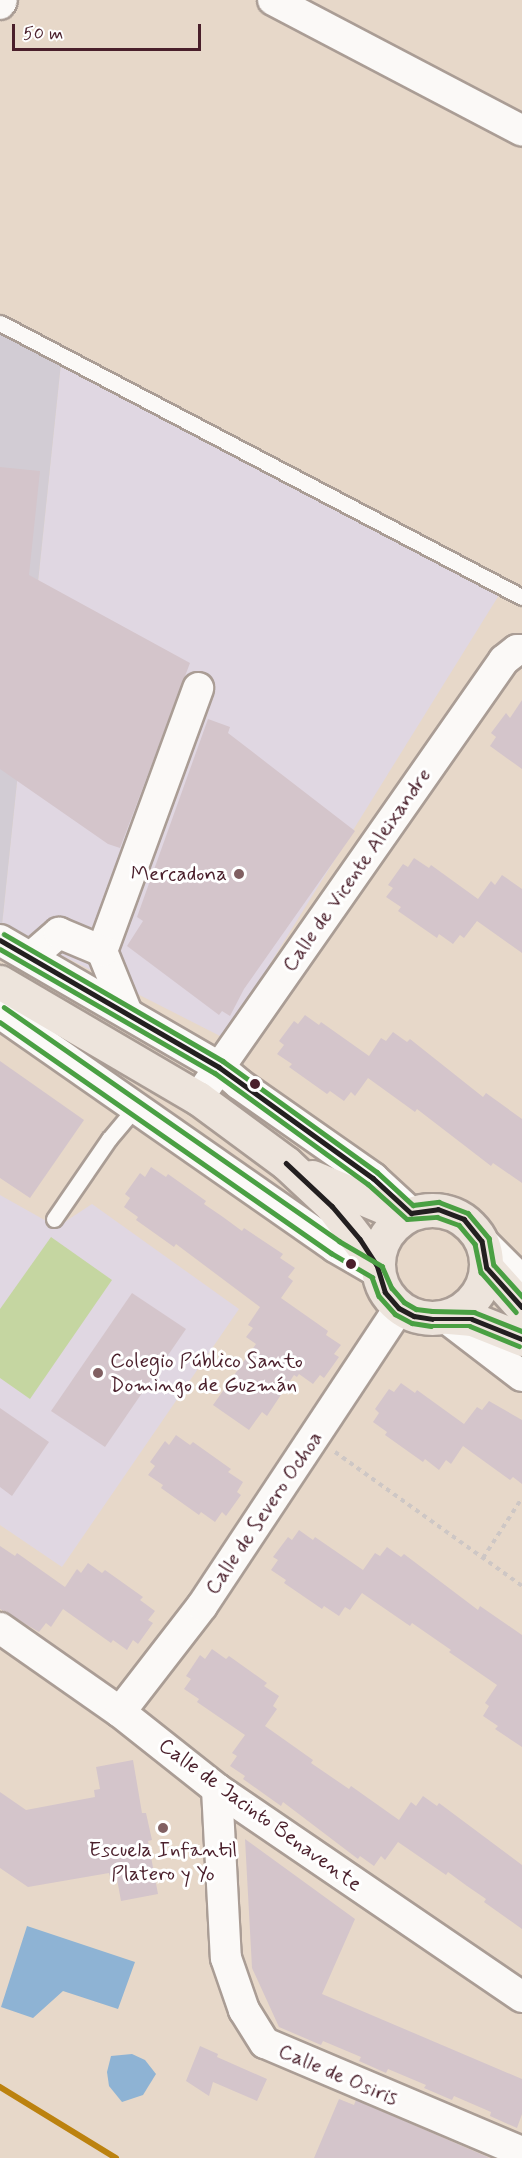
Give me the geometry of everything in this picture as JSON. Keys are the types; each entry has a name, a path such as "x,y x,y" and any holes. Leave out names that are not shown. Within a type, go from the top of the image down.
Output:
{"main road":[{"path":"0,982 198,1098 286,1163 332,1206 360,1239 377,1268 385,1292 399,1308 414,1316 432,1319 472,1318 522,1338"},
{"path":"286,1163 371,1203 408,1215"},
{"path":"377,1268 378,1250 384,1236 393,1225 408,1215 438,1209 464,1219 484,1255 522,1307"},
{"path":"447,1317 463,1309 475,1298 483,1284 484,1255"}],"street":[{"path":"0,4 2,0"},
{"path":"273,0 522,131"},
{"name":"Calle de Vicente Aleixandre","path":"198,1098 417,781 504,660 520,647"},
{"path":"127,1013 102,951 198,688"},
{"path":"32,957 59,933 102,951"},
{"path":"1,940 219,1067 239,1084 374,1178 408,1215"},
{"path":"0,1013 335,1247 377,1268"},
{"path":"484,1255 522,1281"},
{"name":"Calle de Severo Ochoa","path":"120,1712 202,1606 399,1308"},
{"path":"447,1317 522,1376"},
{"name":"Calle de Jacinto Benavente","path":"0,1628 120,1712 217,1789 522,1997"},
{"name":"Calle de Osiris","path":"217,1789 226,1958 244,2010 265,2043 522,2152"}],"lane":[{"path":"0,323 522,597"},
{"path":"54,1219 108,1139 135,1108"}],"path":[{"path":"315,1437 522,1586"},
{"path":"483,1558 520,1501"}],"shaded area":[{"path":"0,332 61,363 2,925 0,923"},
{"path":"61,363 504,587 224,1038 2,925"},
{"name":"Colegio Público Santo Domingo de Guzmán","path":"0,1195 57,1227 92,1204 239,1309 62,1567 0,1525"}],"green space":[{"path":"51,1237 112,1280 30,1399 0,1378 0,1309"}],"water":[{"path":"27,1926 135,1962 118,2009 63,1991 33,2018 1,2007"},
{"path":"132,2054 145,2060 156,2074 143,2095 122,2102 109,2086 107,2072 111,2056"}],"building":[{"path":"0,467 40,471 29,575 190,663 120,848 108,844 0,769"},
{"path":"522,700 522,769 490,746 496,737 491,733 506,713 510,718"},
{"name":"Mercadona","path":"208,719 230,727 228,733 355,831 244,989 230,1016 222,1011 219,1015 127,946 143,921 137,917"},
{"path":"414,858 429,868 431,865 478,899 491,881 495,885 502,875 522,889 522,953 477,921 464,938 460,935 453,944 439,934 437,938 398,911 401,907 386,897 393,888 388,885 403,864 408,867"},
{"path":"305,1015 319,1025 321,1022 369,1056 381,1038 386,1041 393,1032 407,1042 410,1039 483,1097 486,1093 522,1119 522,1183 493,1163 491,1166 417,1109 415,1112 368,1078 355,1096 351,1092 344,1101 330,1091 327,1094 289,1067 292,1064 277,1054 284,1045 279,1041 294,1021 298,1024"},
{"path":"0,1061 84,1120 30,1198 0,1178"},
{"path":"151,1167 166,1177 168,1174 242,1231 244,1228 283,1254 280,1258 295,1268 288,1277 293,1281 281,1298 328,1331 326,1335 341,1345 334,1354 339,1357 324,1378 320,1375 313,1384 299,1374 297,1377 294,1375 267,1416 262,1412 249,1430 213,1405 256,1344 246,1337 253,1328 248,1325 260,1307 176,1244 174,1247 136,1220 138,1217 124,1207 130,1198 125,1194 140,1173 145,1177"},
{"path":"132,1293 186,1329 105,1447 51,1411"},
{"path":"401,1383 415,1393 417,1390 464,1424 477,1407 482,1410 489,1401 522,1420 522,1484 513,1477 510,1480 463,1446 451,1464 446,1460 439,1470 425,1459 423,1462 385,1435 387,1432 373,1422 379,1413 375,1409 389,1389 394,1392"},
{"path":"0,1408 49,1442 12,1496 0,1487"},
{"path":"176,1435 190,1445 193,1442 231,1469 228,1472 243,1482 237,1492 241,1495 226,1516 222,1512 215,1522 201,1512 199,1515 161,1488 163,1485 148,1475 155,1466 150,1462 165,1441 169,1445"},
{"path":"299,1530 313,1540 315,1537 363,1570 375,1553 380,1556 387,1547 401,1557 404,1554 478,1610 480,1606 522,1635 522,1747 495,1729 498,1726 483,1716 489,1706 485,1703 497,1685 412,1623 410,1626 362,1593 350,1610 345,1607 339,1616 324,1606 322,1609 284,1583 286,1580 271,1570 278,1560 273,1557 288,1537 292,1540"},
{"path":"0,1546 15,1556 17,1553 65,1587 77,1569 81,1573 88,1563 102,1573 105,1570 143,1597 140,1600 155,1611 148,1620 153,1623 138,1644 133,1640 127,1650 113,1640 111,1643 63,1609 51,1627 46,1623 39,1632 0,1609"},
{"path":"212,1649 226,1659 229,1656 267,1683 264,1686 279,1696 273,1706 277,1709 265,1726 313,1760 311,1763 349,1789 351,1786 399,1820 411,1802 416,1806 423,1796 437,1806 439,1803 522,1865 522,1929 448,1872 446,1875 398,1842 385,1860 381,1856 374,1866 360,1856 358,1859 283,1802 281,1806 243,1779 245,1776 230,1766 237,1756 232,1753 245,1735 197,1702 199,1699 184,1689 191,1679 186,1676 200,1655 205,1659"},
{"path":"133,1760 142,1813 146,1813 152,1840 148,1841 158,1894 121,1901 117,1879 111,1880 109,1873 28,1887 0,1868 0,1792 26,1810 95,1797 94,1790 100,1789 96,1767"},
{"path":"245,1839 355,1919 322,1994 522,2079 522,2114 517,2128 490,2116 491,2112 454,2096 452,2100 424,2088 426,2085 388,2069 386,2073 359,2061 361,2057 323,2041 321,2045 279,2027 252,1968"},
{"path":"200,2046 218,2054 217,2057 267,2079 257,2101 213,2082 209,2096 186,2081"},
{"path":"339,2099 354,2105 356,2100 490,2158 314,2158"}],"transit line":[{"path":"4,934 223,1061 377,1172 413,1205 439,1202 468,1213 489,1238 494,1265 522,1296"},
{"path":"0,940 219,1067 373,1178 411,1213 438,1209 464,1219 482,1241 487,1268 522,1307"},
{"path":"0,949 215,1073 368,1184 407,1219 437,1217 459,1225 475,1244 481,1272 516,1312"},
{"path":"4,1007 339,1241 382,1266 392,1288 404,1302 416,1309 474,1312 522,1331"},
{"path":"0,1022 331,1253 372,1277 379,1296 395,1314 412,1323 431,1326 470,1326 519,1346"},
{"path":"286,1163 332,1206 360,1239 377,1265 385,1292 399,1308 414,1316 432,1319 472,1319 522,1339"},
{"path":"0,2087 116,2158"}],"place":[{"name":"Mercadona","path":"239,874"},
{"name":"Colegio Público Santo Domingo de Guzmán","path":"98,1373"},
{"name":"Escuela Infantil Platero y Yo","path":"163,1828"}]}
